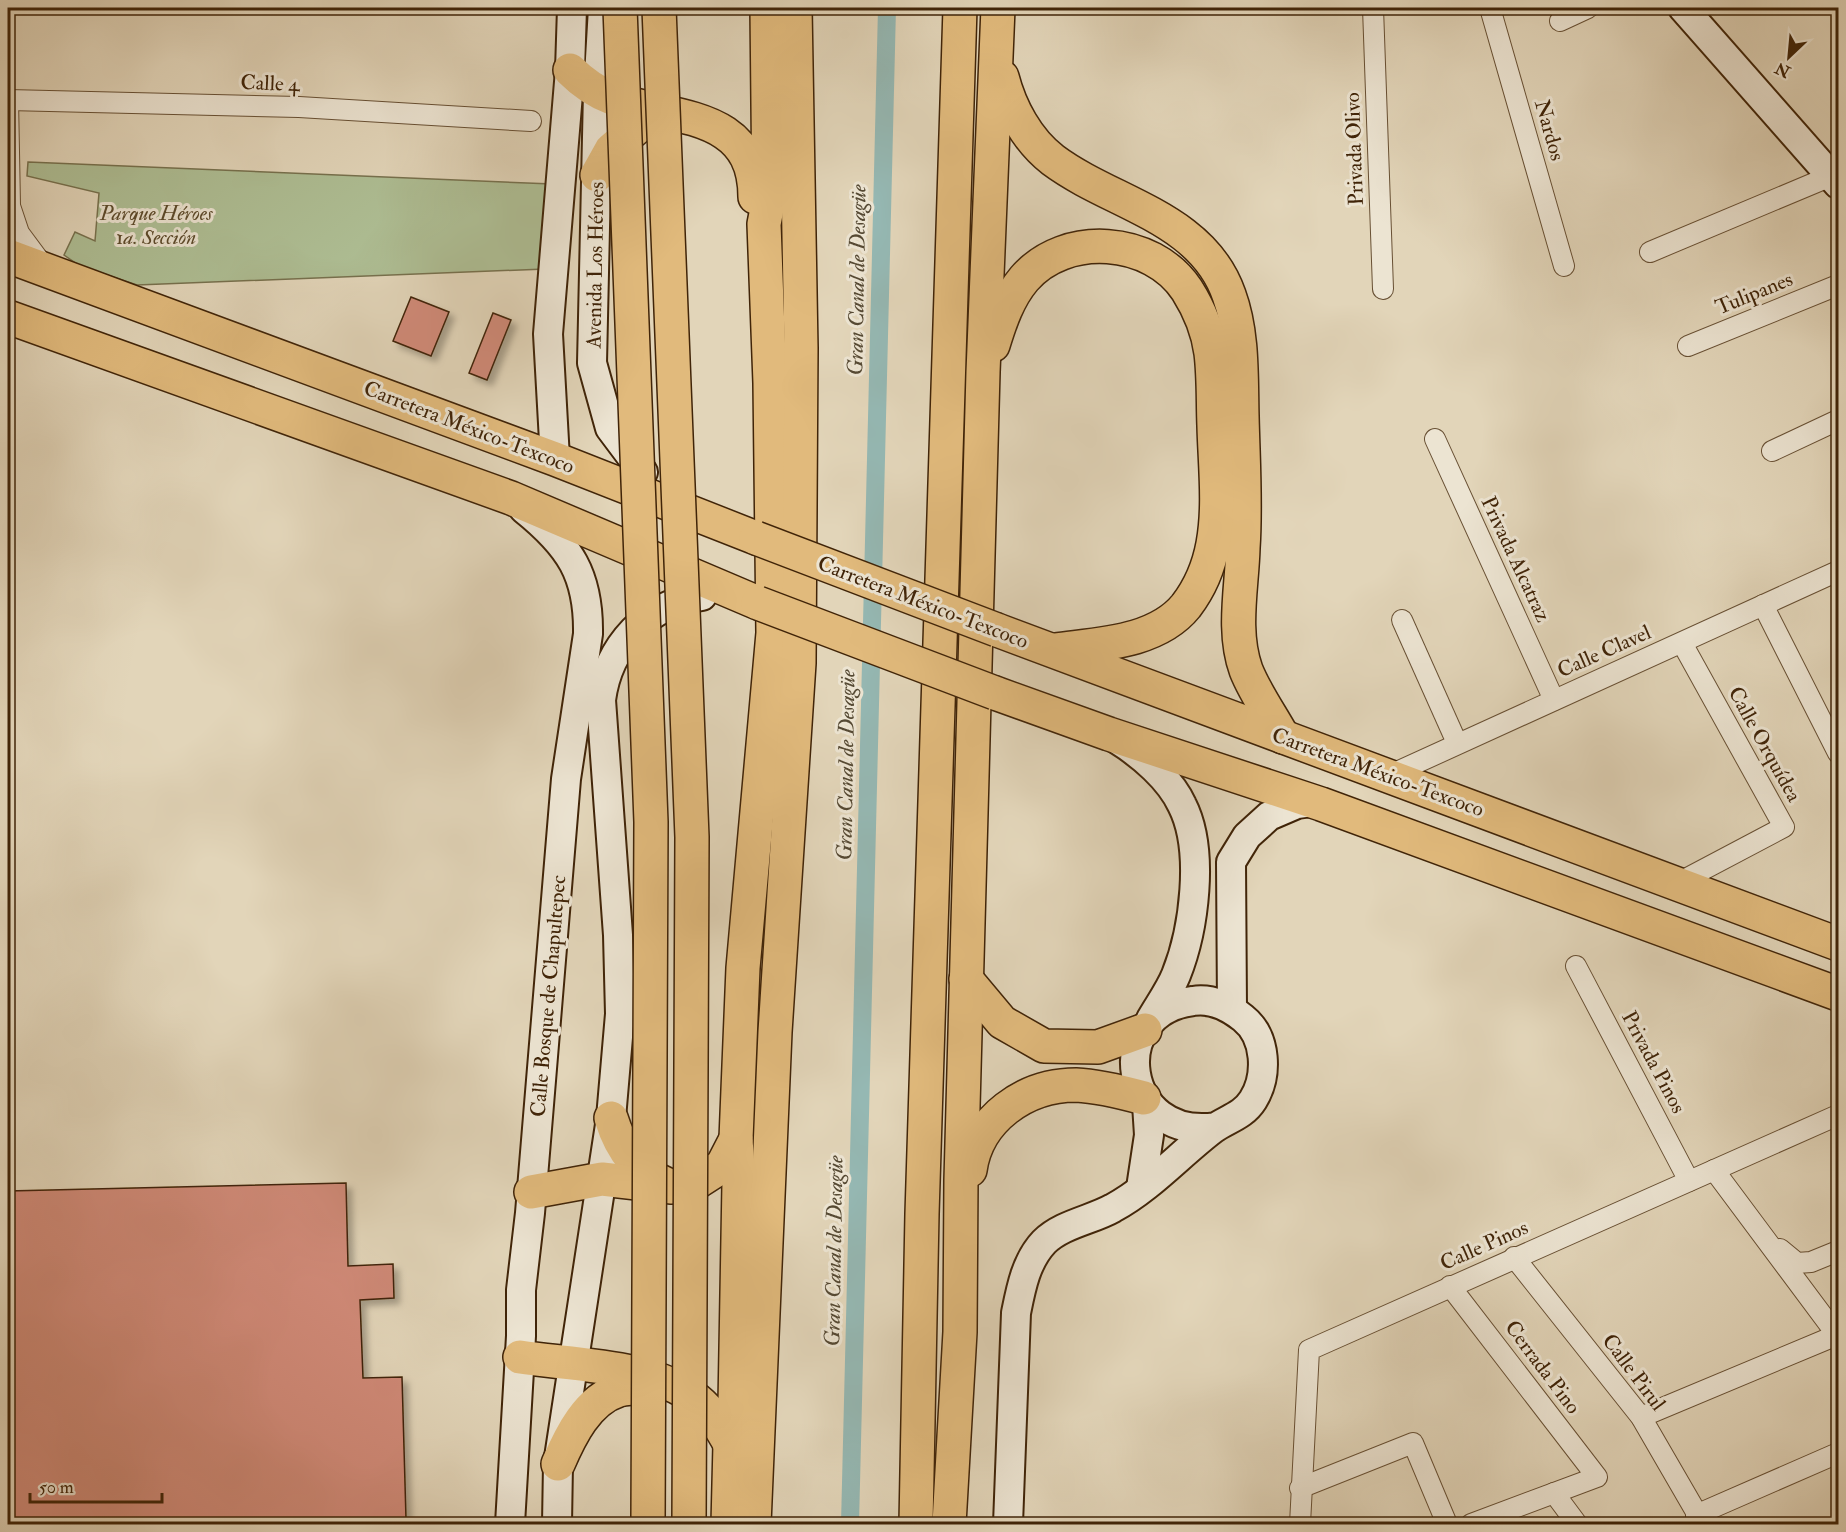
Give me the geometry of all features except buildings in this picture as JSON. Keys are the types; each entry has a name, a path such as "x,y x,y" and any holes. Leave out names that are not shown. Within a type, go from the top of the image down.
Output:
{"highway":[{"path":"620,8 651,822 648,1524"},
{"path":"659,8 692,837 689,1524"},
{"path":"728,1524 730,1444 735,1404 739,1218 736,1138 743,968 773,633 770,383 764,224 770,198 767,8"},
{"path":"754,1524 775,1032 799,663 801,348 795,8"},
{"path":"916,1524 922,1214 960,8"},
{"path":"949,1524 960,1332 961,1180 983,372 998,8"},
{"path":"997,57 1006,93 1032,140 1052,159 1077,175 1168,221 1194,242 1216,270 1229,293 1237,324 1245,517 1239,635 1246,669 1283,737"},
{"path":"570,70 598,92 705,122 740,147 753,171 754,202 764,224"},
{"path":"597,175 611,150 632,129 654,118 678,113"},
{"path":"983,372 1005,310 1024,279 1048,260 1071,250 1101,246 1133,250 1163,266 1186,288 1203,320 1211,353 1217,511 1213,545 1202,579 1185,607 1160,627 1128,639 1050,650"},
{"name":"Carretera México-Texcoco","path":"8,256 555,459 997,630 1839,944"},
{"path":"8,317 511,498 749,600 995,693 1312,802 1839,994"},
{"path":"1745,959 1774,958 1839,980"},
{"path":"966,979 1002,1022 1044,1046 1098,1047 1146,1028"},
{"path":"962,1235 975,1148 987,1127 1003,1111 1028,1096 1060,1087 1106,1088 1146,1101"},
{"path":"611,1118 615,1133 631,1159 650,1176 672,1187"},
{"path":"531,1192 602,1179 672,1187 694,1184 714,1173 728,1158 736,1138"},
{"path":"519,1357 623,1371 674,1385 698,1401 717,1422 730,1444"},
{"path":"558,1464 570,1436 604,1397 620,1390 674,1385"}],"main road":[{"name":"Avenida Los Héroes","path":"555,459 548,334 570,70 572,8"},
{"name":"Avenida Los Héroes","path":"603,8 598,92 592,363 610,428 665,503"},
{"path":"1683,8 1835,180"},
{"name":"Calle Bosque de Chapultepec","path":"510,1524 519,1357 520,1290 531,1192 566,779 588,634 588,611 583,581 567,552 551,531 511,498"},
{"path":"557,1524 558,1464 575,1365 611,1118 620,1003 618,935 601,700 603,685 613,657 621,644 630,633 654,614 681,601 711,595 749,600"},
{"path":"1109,734 1140,756 1176,794 1186,814 1192,838 1194,885 1189,932 1175,977 1137,1044 1134,1065 1137,1081 1146,1101 1160,1117 1180,1126 1198,1130 1216,1127"},
{"path":"1232,1009 1231,862 1246,836 1269,816 1297,804 1312,802"},
{"path":"1008,1524 1015,1337 1023,1280 1033,1258 1045,1241 1064,1228 1093,1218 1116,1206 1216,1127 1238,1117 1252,1102 1262,1083 1264,1062 1259,1041 1248,1022 1232,1009 1215,1002 1189,1001 1160,1012 1146,1028"},
{"path":"1141,1188 1149,1135 1146,1101"}],"street":[{"name":"Privada Olivo","path":"1373,8 1383,290"},
{"name":"Nardos","path":"1490,8 1564,266"},
{"path":"1560,21 1588,8"},
{"path":"8,99 8,197 19,233 38,260 51,272"},
{"name":"Calle 4","path":"8,99 299,107 531,120"},
{"path":"1650,252 1835,180"},
{"name":"Tulipanes","path":"1688,346 1839,285"},
{"path":"1772,451 1839,420"},
{"name":"Privada Alcatraz","path":"1435,439 1554,700"},
{"name":"Calle Clavel","path":"1388,776 1839,570"},
{"path":"1763,605 1839,753"},
{"path":"1402,620 1457,743"},
{"name":"Calle Orquídea","path":"1678,883 1784,827 1682,643"},
{"name":"Privada Pinos","path":"1576,966 1689,1181"},
{"name":"Calle Pinos","path":"1300,1524 1300,1488 1309,1350 1514,1257 1839,1115"},
{"path":"1717,1169 1783,1254 1797,1263 1811,1262 1839,1251"},
{"path":"1641,1417 1837,1335 1717,1169"},
{"name":"Calle Pirul","path":"1514,1257 1641,1417 1700,1520"},
{"name":"Cerrada Pino","path":"1450,1286 1597,1477 1554,1493"},
{"path":"1300,1488 1413,1443 1448,1524"},
{"path":"1700,1520 1839,1453"},
{"path":"1472,1524 1554,1493 1576,1524"}],"green space":[{"name":"Parque Héroes 1a. Sección","path":"28,162 552,184 545,269 137,285 80,266 64,255 75,232 95,241 99,193 27,176"}],"waterway":[{"name":"Gran Canal de Desagüe","path":"850,1524 887,8"}]}
